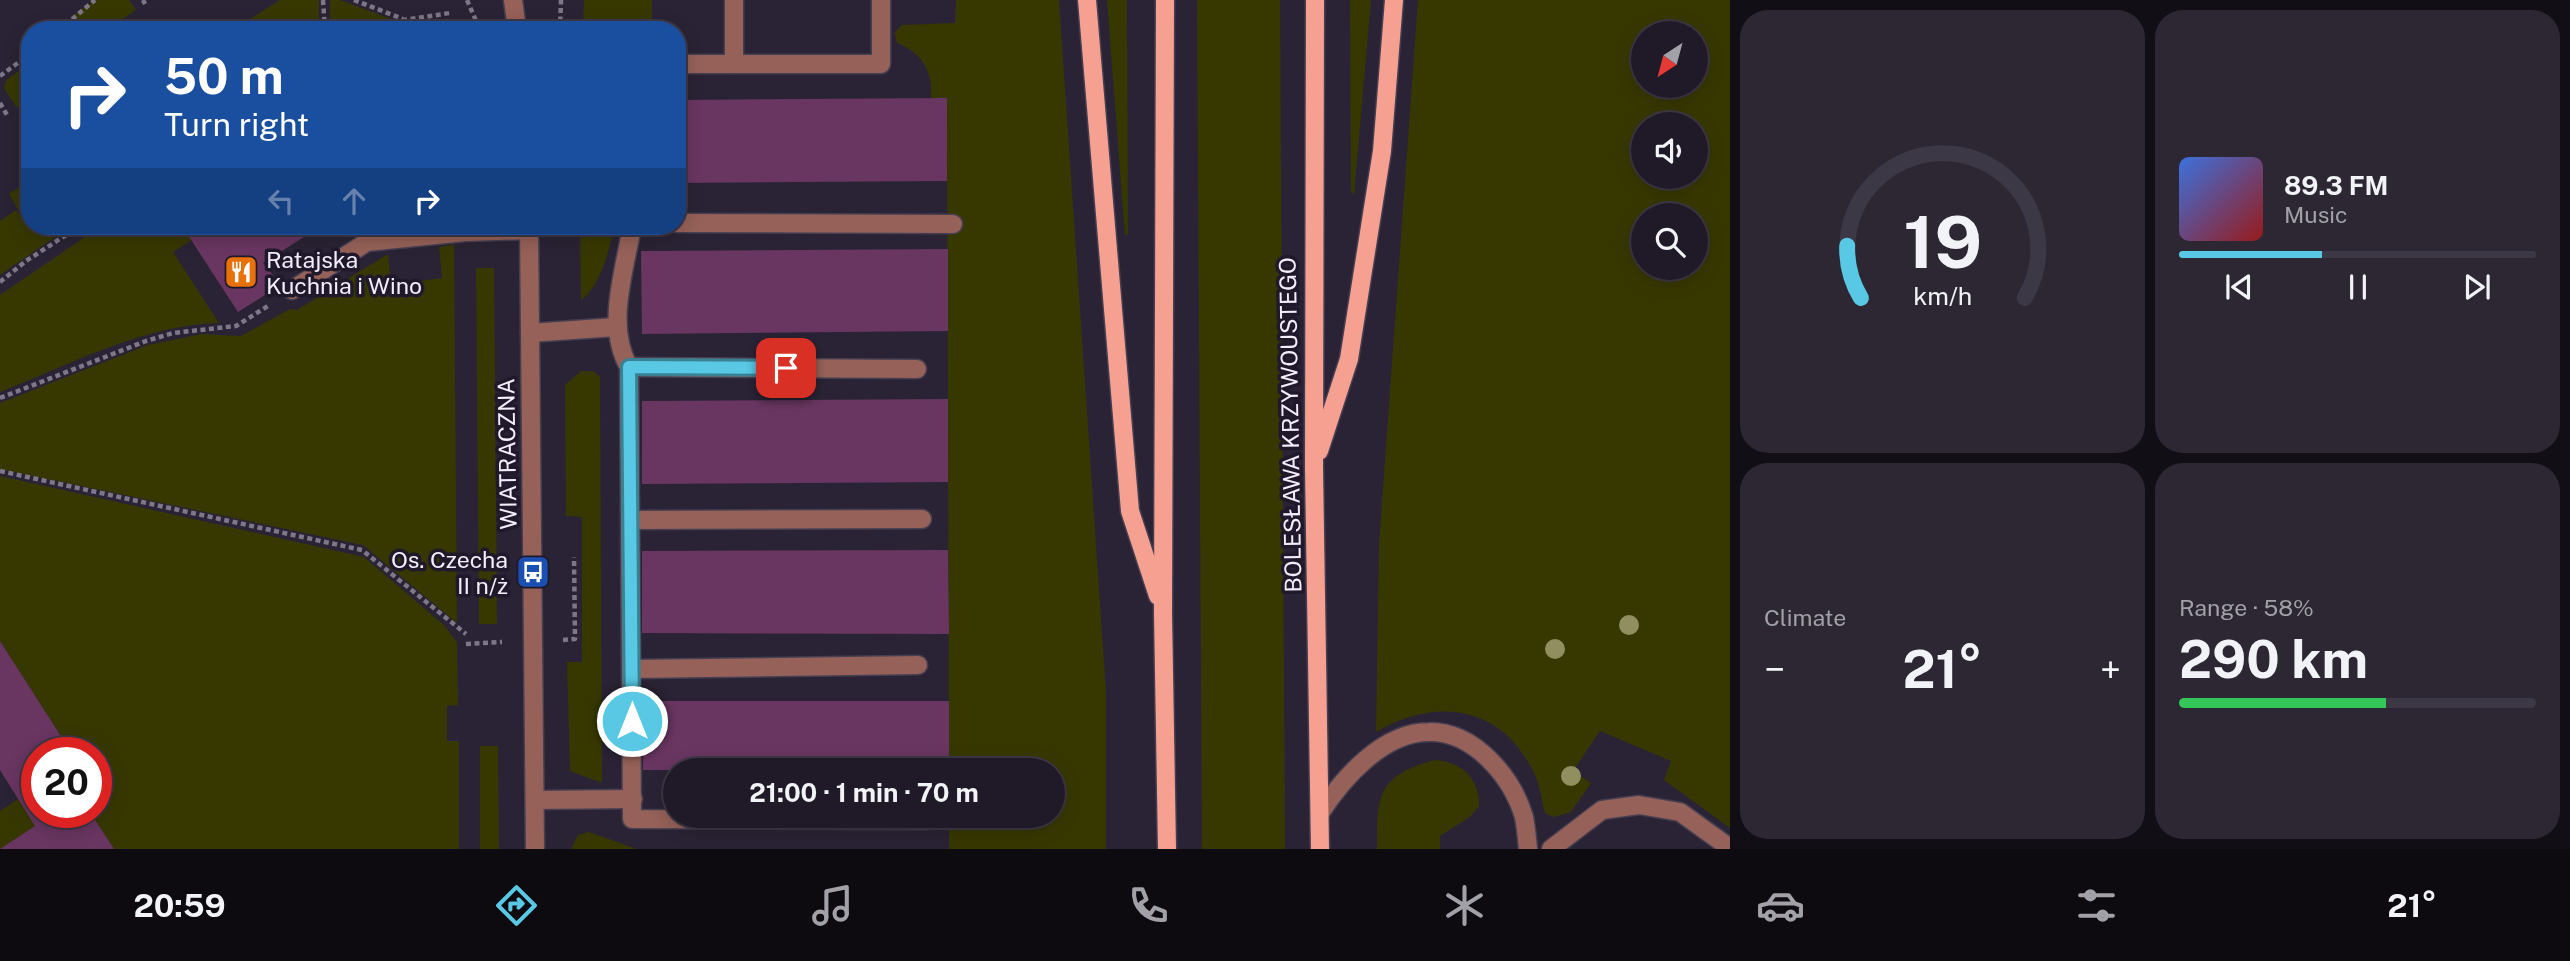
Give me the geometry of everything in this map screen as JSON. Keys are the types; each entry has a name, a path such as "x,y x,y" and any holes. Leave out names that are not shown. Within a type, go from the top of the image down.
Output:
{"main road":[{"path":"1087,0 1130,511 1163,613"},
{"path":"1165,0 1163,613 1167,849"},
{"name":"BOLESŁAWA KRZYWOUSTEGO","path":"1314,0 1314,468 1320,849"},
{"path":"1314,468 1349,359 1382,151 1394,0"}],"street":[{"path":"734,0 734,64"},
{"path":"686,64 881,64 881,0"},
{"path":"514,1 516,21"},
{"path":"686,223 953,224"},
{"path":"292,290 367,242 436,235"},
{"name":"WIATRACZNA","path":"529,235 535,849"},
{"path":"631,235 616,327 620,352 629,367 632,819 663,819"},
{"path":"530,333 616,327"},
{"path":"629,367 917,369"},
{"path":"632,520 922,519"},
{"path":"632,669 918,665"},
{"path":"1320,813 1352,772 1382,748 1417,733 1441,733 1473,747 1499,769 1523,816 1528,849"},
{"path":"535,800 633,799"},
{"path":"1551,849 1602,810 1639,805 1680,812 1730,848"}],"path":[{"path":"70,21 95,0"},
{"path":"323,0 324,21"},
{"path":"354,0 404,20 450,13"},
{"path":"467,0 476,21"},
{"path":"560,21 561,0"},
{"path":"0,76 21,61"},
{"path":"0,103 7,115"},
{"path":"0,282 66,235"},
{"path":"0,398 146,341 173,333 236,326 292,290"},
{"path":"0,471 362,550 466,634"}],"shaded area":[{"path":"95,0 129,0 136,10 120,21 72,21 72,16"},
{"path":"280,0 319,0 319,21 247,21"},
{"path":"330,0 340,0 391,19 388,21 330,21"},
{"path":"584,0 652,0 652,21 583,21"},
{"path":"956,0 1059,0 1106,692 1106,849 949,849 949,828 1065,828 1065,758 949,758 947,98 931,98 928,71 913,52 897,43 895,33 901,25 955,23"},
{"path":"1107,0 1127,0 1128,234 1125,236"},
{"path":"1197,0 1280,0 1285,849 1202,849"},
{"path":"1350,0 1371,0 1354,195 1351,191"},
{"path":"1418,0 1730,0 1730,828 1664,780 1671,761 1600,731 1573,771 1591,783 1571,812 1554,817 1545,813 1535,776 1519,749 1503,732 1485,720 1465,714 1421,714 1376,732 1379,545"},
{"path":"21,69 21,106 17,108 4,88 6,80"},
{"path":"21,186 21,215 9,194"},
{"path":"16,210 21,216 21,235 58,235 0,275 0,221"},
{"path":"88,235 188,235 192,240 173,252 219,323 190,325 134,339 0,392 0,295"},
{"path":"580,235 613,235 599,276 581,300"},
{"path":"454,244 457,623 363,545 0,469 0,403 148,345 202,334 241,336 290,309 297,310 388,254 391,285 442,278 439,247"},
{"path":"476,268 494,268 497,624 479,624"},
{"path":"581,371 593,371 600,377 602,783 570,771 567,662 582,662 582,517 566,516 565,385"},
{"path":"0,476 364,557 444,625 457,642 458,705 447,706 447,741 459,741 459,849 114,849 100,828 112,828 112,737 61,737 0,641"},
{"path":"480,746 498,746 499,849 480,849"},
{"path":"1434,760 1461,768 1473,780 1479,806 1470,817 1440,836 1440,849 1377,849 1378,815 1384,791 1401,773"},
{"path":"18,799 21,804 21,828 33,828 0,849 0,811"},
{"path":"589,832 637,849 571,849 578,835"}],"building":[{"path":"947,98 947,181 686,183 686,100"},
{"name":"Ratajska Kuchnia i Wino","path":"188,235 307,235 263,263 281,285 238,312"},
{"path":"948,249 948,331 642,334 641,251"},
{"path":"948,399 948,482 642,484 642,401"},
{"path":"948,550 949,634 642,633 642,551"},
{"path":"0,641 61,737 21,737 21,804 0,770"},
{"path":"643,701 949,701 949,758 663,758 663,770 643,770"},
{"path":"32,828 100,828 114,849 0,849"}],"place":[{"name":"Ratajska Kuchnia i Wino","path":"241,272"},
{"name":"Os. Czecha II n/ż","path":"533,572"}],"route":[{"path":"632,721 629,367 786,368"}]}
